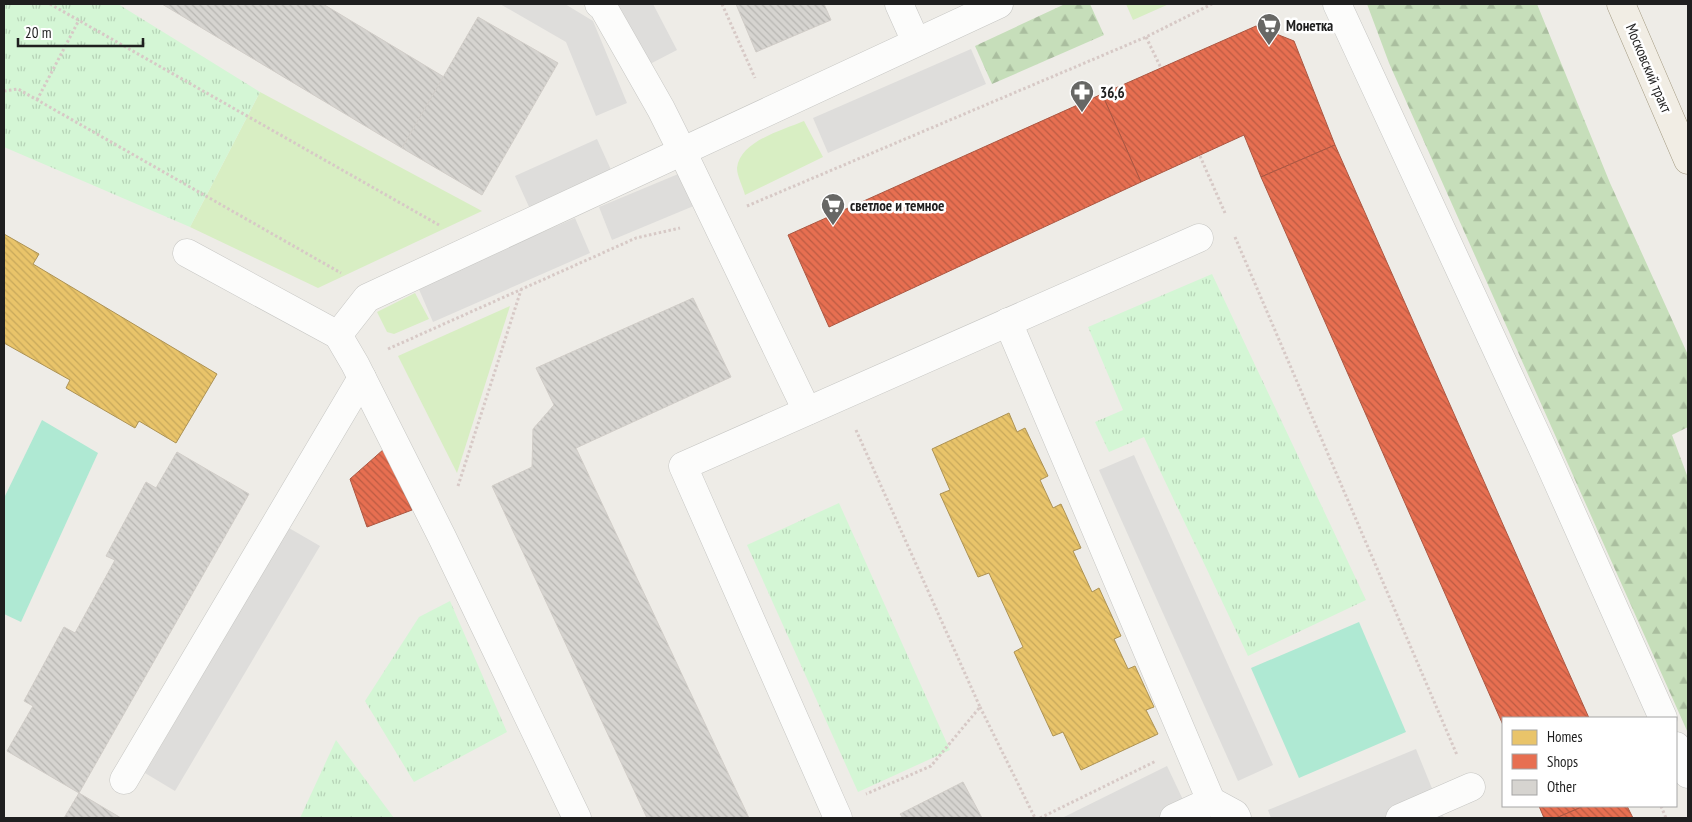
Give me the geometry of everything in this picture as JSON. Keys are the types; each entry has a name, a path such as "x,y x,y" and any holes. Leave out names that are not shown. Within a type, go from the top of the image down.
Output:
{"main road":[{"name":"Московский тракт","path":"1621,4 1688,160"}],"lane":[{"path":"599,4 603,6 661,109 808,411"},
{"path":"899,4 916,42"},
{"path":"338,335 367,298 376,293 999,4"},
{"path":"1337,4 1543,449 1663,717"},
{"path":"836,813 683,466 1199,238"},
{"path":"187,253 338,335 442,537 578,818"},
{"path":"1008,322 1211,801 1235,814 1237,818"},
{"path":"124,780 358,371"},
{"path":"1677,748 1688,774"},
{"path":"1400,818 1471,787"},
{"path":"1174,818 1211,801"}],"path":[{"path":"50,4 476,247"},
{"path":"722,4 770,110"},
{"path":"358,371 522,290 636,238 714,220 1146,36 1212,4"},
{"path":"37,100 79,20"},
{"path":"1146,36 1161,68"},
{"path":"4,91 18,89 376,293"},
{"path":"1200,156 1228,220"},
{"path":"1232,229 1471,787"},
{"path":"442,537 522,290"},
{"path":"840,396 980,707 1035,818"},
{"path":"836,813 931,766 980,707"},
{"path":"1040,818 1187,746"}],"green space":[{"path":"4,4 118,4 260,92 190,227 4,147"},
{"path":"1065,4 1090,4 1104,35 992,84 975,46"},
{"path":"1126,4 1169,4 1133,20"},
{"path":"1367,4 1537,4 1610,183 1688,355 1688,427 1672,435 1688,478 1688,733 1389,63"},
{"path":"260,92 482,211 318,288 190,227"},
{"path":"804,121 823,157 745,195 737,168 740,159 746,151 764,138"},
{"path":"1212,274 1366,600 1248,656 1144,437 1109,452 1095,422 1123,410 1088,327"},
{"path":"415,293 429,319 394,334 387,332 377,312"},
{"path":"510,306 457,473 398,356"},
{"path":"42,420 98,453 21,622 4,614 4,498"},
{"path":"839,503 950,750 858,792 747,545"},
{"path":"450,601 507,732 414,782 365,701 419,617"},
{"path":"1359,622 1406,732 1299,778 1251,668"},
{"path":"336,740 394,818 300,818"}],"shaded area":[{"path":"500,4 565,4 593,21 627,103 596,116 566,42"},
{"path":"617,4 653,4 677,50 648,65"},
{"path":"971,49 986,84 828,153 813,118"},
{"path":"597,139 612,172 530,209 515,176"},
{"path":"683,172 696,205 612,240 599,207"},
{"path":"575,218 590,253 433,322 418,287"},
{"path":"1134,455 1273,765 1238,781 1099,470"},
{"path":"289,528 320,546 175,791 145,773"},
{"path":"1416,749 1444,818 1271,818 1268,810"},
{"path":"1167,766 1185,804 1157,818 1062,818"}],"building: Homes":[{"path":"4,234 39,254 33,264 217,374 176,443 139,421 135,428 66,388 70,380 4,343"},
{"path":"1009,413 1017,432 1025,428 1048,476 1040,480 1053,508 1061,504 1081,548 1073,551 1092,592 1099,588 1121,636 1114,639 1128,669 1135,666 1154,707 1146,710 1158,734 1081,770 1063,732 1053,736 1014,652 1023,647 989,573 978,577 940,494 950,490 932,449"}],"building: Shops":[{"path":"1256,26 1294,41 1335,145 1261,177 1244,135 1141,182 1102,94"},
{"path":"1102,94 1141,182 829,327 788,235"},
{"path":"1335,145 1589,717 1502,717 1502,723 1261,177"},
{"path":"384,449 412,510 367,527 350,479"},
{"path":"1539,807 1582,807 1556,818 1544,818"},
{"path":"1582,807 1628,807 1633,818 1556,818"}],"building: Other":[{"path":"162,4 323,4 444,77 402,148"},
{"path":"736,4 824,4 831,20 756,52"},
{"path":"478,17 558,63 482,195 402,148"},
{"path":"693,298 731,377 576,448 749,818 647,818 492,486 532,467 533,429 554,405 536,368"},
{"path":"177,452 249,494 79,793 7,751 33,706 24,701 64,627 75,633 115,560 106,556 146,482 156,488"},
{"path":"963,782 982,818 903,818 900,814"},
{"path":"79,793 121,818 64,818"}],"place":[{"name":"Монетка","path":"1269,46"},
{"name":"36,6","path":"1082,113"},
{"name":"светлое и темное","path":"833,226"}]}
